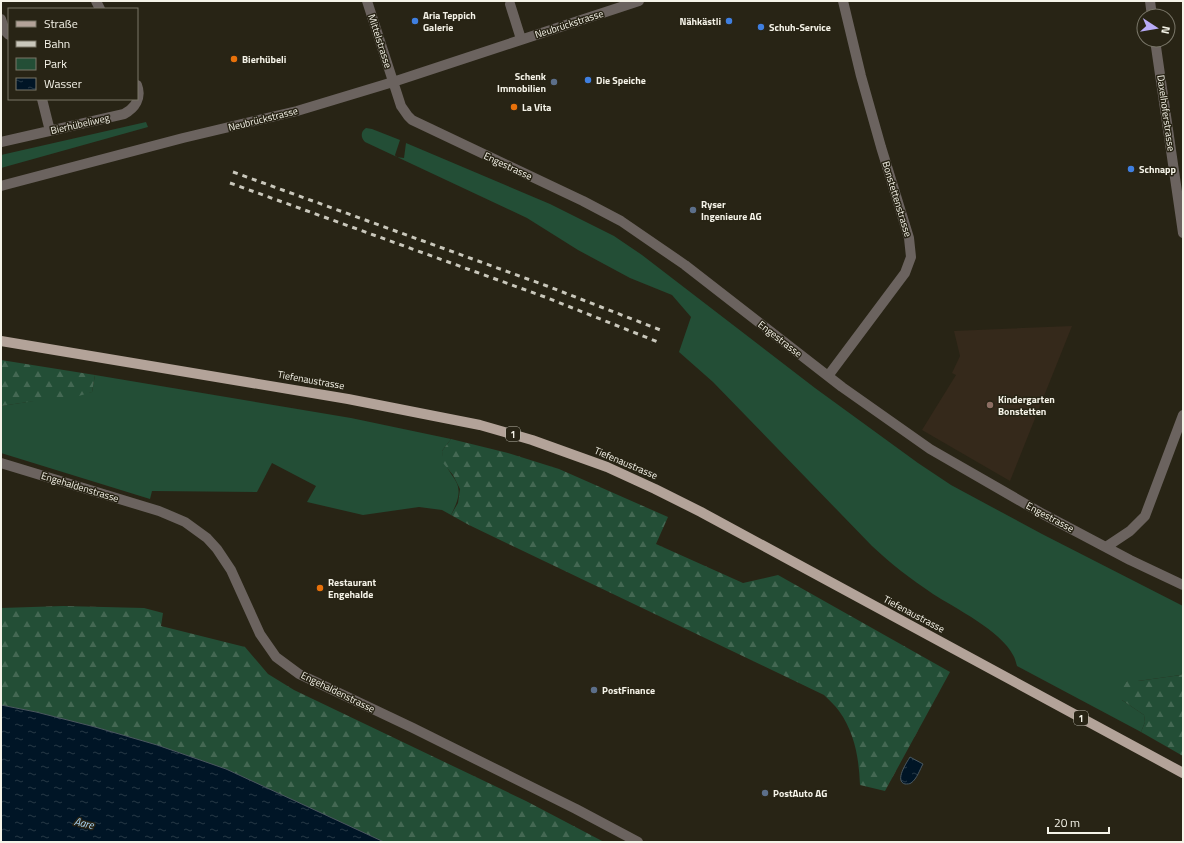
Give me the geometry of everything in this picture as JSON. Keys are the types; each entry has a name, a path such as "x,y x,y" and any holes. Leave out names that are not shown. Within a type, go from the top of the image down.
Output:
{"main road":[{"name":"Tiefenaustrasse","path":"1,341 454,418 506,432 567,452 607,467 648,485 701,512 1183,773"}],"street":[{"name":"Mittelstrasse","path":"367,1 393,82"},
{"name":"Neubrückstrasse","path":"1,186 183,138 297,111 393,82 638,1"},
{"name":"Bonstettenstrasse","path":"828,376 905,273 911,257 909,238 881,147 843,1"},
{"name":"Neubrückstrasse","path":"510,4 522,39"},
{"path":"1,19 5,31 8,34"},
{"name":"Daxelhoferstrasse","path":"1156,48 1183,233"},
{"name":"Engestrasse","path":"393,82 401,106 412,120 583,201 621,221 685,265 828,376 930,449 1038,511 1183,585"},
{"path":"42,100 50,131"},
{"name":"Bierhübeliweg","path":"1,142 124,114 131,110 137,100"},
{"path":"1106,547 1130,531 1145,516 1183,415"},
{"name":"Engehaldenstrasse","path":"1,463 171,515 185,522 207,538 217,549 231,570 260,634 276,657 298,674 406,725 576,809 638,842"}],"shaded area":[{"name":"Kindergarten Bonstetten","path":"1072,326 1010,481 922,430 956,375 952,373 960,356 954,331"}],"green space":[{"path":"146,122 148,127 1,168 1,155"},
{"path":"366,128 400,140 395,155 396,156 365,142 362,138 362,134"},
{"path":"406,143 550,204 614,236 642,255 815,388 918,463 951,485 1042,534 1183,606 1183,673 1181,675 1138,681 1127,681 1122,700 1144,715 1145,722 1141,732 1017,666 1013,655 999,637 977,621 917,583 872,546 713,382 679,352 691,317 672,295 630,278 578,250 527,218 397,157 404,158"},
{"path":"1,360 95,375 92,392 72,398 1,406"},
{"path":"95,375 351,418 451,439 442,451 444,461 458,486 459,493 457,503 451,515 442,510 419,507 363,515 307,502 316,486 272,463 257,492 152,491 150,499 1,453 1,406 92,392"},
{"path":"451,439 508,453 559,469 668,517 656,544 743,583 778,575 950,672 885,791 860,785 859,766 855,746 849,728 834,705 824,695 451,515 458,503 460,489 453,475 443,463 442,451"},
{"path":"63,606 144,608 163,613 161,626 245,647 268,674 294,690 526,801 604,842 384,842 226,769 157,745 95,727 1,705 1,608"},
{"path":"1183,673 1183,756 1141,732 1145,722 1144,715 1122,700 1121,690 1127,681 1138,681 1181,675"}],"water":[{"name":"Aare","path":"1,705 95,727 157,745 226,769 384,842 1,842"},
{"path":"910,757 923,764 917,777 910,784 905,784 902,782 901,775"}],"railway":[{"path":"233,172 547,286 663,331"},
{"path":"230,183 545,297 658,342"}],"place":[{"name":"Aria Teppich Galerie","path":"415,21"},
{"name":"Nähkästli","path":"729,21"},
{"name":"Schuh-Service","path":"761,27"},
{"name":"Bierhübeli","path":"234,59"},
{"name":"Die Speiche","path":"588,80"},
{"name":"Schenk Immobilien","path":"554,82"},
{"name":"La Vita","path":"514,107"},
{"name":"Schnapp","path":"1131,169"},
{"name":"Ryser Ingenieure AG","path":"693,210"},
{"name":"Kindergarten Bonstetten","path":"990,405"},
{"name":"Restaurant Engehalde","path":"320,588"},
{"name":"PostFinance","path":"594,690"},
{"name":"PostAuto AG","path":"765,793"}]}
